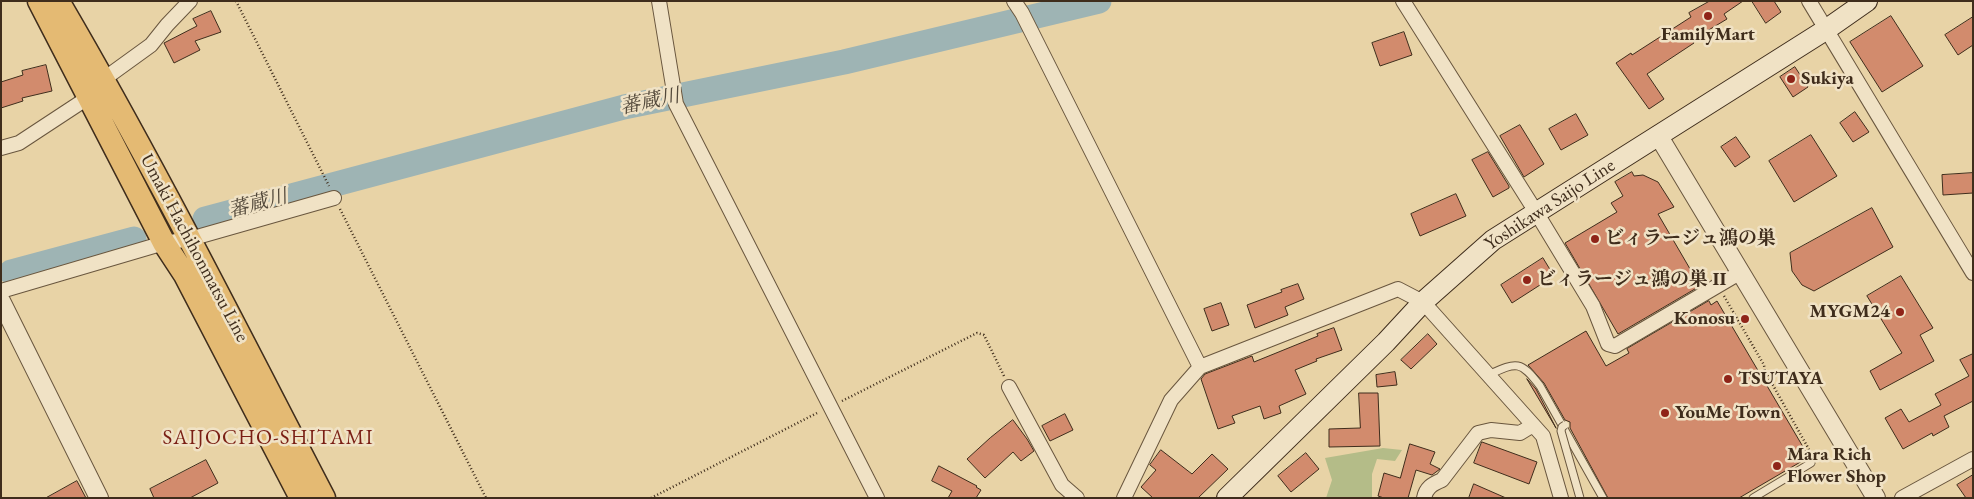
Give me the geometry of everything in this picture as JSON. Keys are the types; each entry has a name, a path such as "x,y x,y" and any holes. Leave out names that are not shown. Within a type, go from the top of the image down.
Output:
{"main road":[{"name":"Umaki Hachihonmatsu Line","path":"39,1 164,243 185,275 301,498"},
{"name":"Umaki Hachihonmatsu Line","path":"58,1 104,79 190,239 324,498"},
{"name":"Yoshikawa Saijo Line","path":"1227,498 1386,342 1422,302 1493,240 1826,29 1867,1"}],"street":[{"path":"104,79 151,44 190,1"},
{"path":"659,1 674,97 876,498"},
{"path":"1014,1 1025,19 1200,367"},
{"path":"1403,1 1536,212 1592,306 1608,344 1615,346 1741,272"},
{"path":"1809,1 1973,274"},
{"path":"1,148 19,143 89,97"},
{"path":"1658,135 1876,498"},
{"path":"1,291 164,243 190,239 332,194"},
{"path":"1124,498 1171,400 1200,367 1398,289 1422,302 1544,436 1561,498"},
{"path":"1,301 99,498"},
{"path":"1009,387 1062,485 1077,498"},
{"path":"1424,498 1425,491 1433,484 1442,480 1478,433 1491,430 1520,433 1533,424"},
{"path":"1902,498 1973,459"}],"lane":[{"path":"1488,375 1510,365 1520,366 1528,370 1540,386 1604,498"},
{"path":"1565,424 1561,431 1580,498"},
{"path":"1753,498 1813,462"}],"path":[{"path":"236,1 486,498"},
{"path":"1718,285 1764,365 1765,371 1813,462"}],"green space":[{"path":"1383,448 1402,450 1395,461 1377,459 1372,474 1372,498 1326,498 1332,480 1325,458"}],"building":[{"path":"1710,1 1743,1 1724,14 1727,19 1692,40 1694,43 1647,74 1664,99 1649,109 1616,63 1631,53 1632,55 1691,17 1689,13"},
{"path":"1752,1 1774,1 1781,12 1766,23"},
{"path":"211,11 221,32 195,41 200,50 174,63 164,43 197,26 193,19"},
{"path":"1891,16 1923,66 1882,92 1850,42"},
{"path":"1973,17 1973,45 1958,55 1945,35"},
{"path":"1404,32 1412,55 1380,66 1372,43"},
{"path":"46,65 52,91 22,98 23,101 1,108 1,82 23,75 22,71"},
{"path":"1795,67 1808,87 1793,97 1780,77"},
{"path":"1855,112 1869,132 1853,142 1840,123"},
{"path":"1576,114 1588,135 1561,150 1549,129"},
{"path":"1520,125 1544,164 1524,177 1500,136"},
{"path":"1811,135 1837,176 1794,202 1769,161"},
{"path":"1736,137 1750,157 1735,167 1721,147"},
{"path":"1488,152 1509,186 1509,188 1493,197 1472,160"},
{"path":"1632,172 1634,176 1643,175 1658,182 1674,207 1658,214 1700,286 1618,334 1565,243 1617,212 1611,203 1623,196 1615,182"},
{"path":"1973,173 1973,193 1943,195 1942,175"},
{"path":"1456,194 1466,216 1420,236 1411,214"},
{"path":"1872,208 1893,247 1814,291 1802,285 1792,271 1790,253"},
{"name":"ビィラージュ鴻の巣 II","path":"1543,258 1554,276 1512,303 1501,285"},
{"name":"MYGM24","path":"1901,276 1933,328 1920,335 1934,361 1880,390 1870,371 1902,353 1867,296"},
{"path":"1298,284 1304,299 1285,307 1288,315 1255,328 1247,305"},
{"name":"YouMe Town","path":"1709,301 1711,305 1717,301 1809,457 1739,498 1608,498 1570,428 1570,422 1565,420 1544,383 1528,365 1586,331 1606,366 1629,353 1627,349"},
{"path":"1221,303 1229,325 1212,331 1204,309"},
{"path":"1334,328 1342,350 1316,359 1317,361 1295,370 1306,394 1279,406 1281,413 1264,419 1260,406 1232,416 1235,423 1218,429 1201,379 1205,374 1252,356 1254,362"},
{"path":"1428,334 1437,344 1411,369 1401,360"},
{"path":"1973,354 1973,401 1944,416 1949,427 1933,436 1932,433 1903,449 1885,418 1901,409 1909,422 1941,405 1935,394 1969,376 1960,360"},
{"path":"1395,372 1397,385 1377,387 1376,375"},
{"path":"1527,379 1536,389 1556,428"},
{"path":"1359,393 1378,393 1380,446 1329,447 1329,429 1360,428"},
{"path":"1065,414 1073,430 1050,441 1042,426"},
{"path":"1013,420 1034,451 1021,461 1013,452 985,478 967,459"},
{"path":"1482,442 1537,462 1529,484 1474,463"},
{"path":"1410,444 1435,452 1430,464 1440,469 1432,475 1416,470 1408,498 1384,498 1378,496 1384,473 1400,478"},
{"path":"1161,450 1192,474 1212,454 1228,469 1198,498 1153,498 1141,487 1156,470 1150,465"},
{"path":"1306,453 1319,469 1291,492 1278,476"},
{"path":"206,460 218,483 190,498 154,498 150,489"},
{"path":"939,466 977,486 981,490 976,498 948,498 952,491 932,481"},
{"path":"1973,475 1973,498 1966,498 1957,485"},
{"path":"77,481 86,498 46,498"},
{"path":"1474,484 1506,498 1469,498"}],"waterway":[{"name":"蕃蔵川","path":"205,219 624,107 844,62 1099,1"},
{"name":"蕃蔵川","path":"11,272 134,239"}],"place":[{"name":"FamilyMart","path":"1708,16"},
{"name":"Sukiya","path":"1791,79"},
{"name":"ビィラージュ鴻の巣","path":"1595,239"},
{"name":"ビィラージュ鴻の巣 II","path":"1527,280"},
{"name":"MYGM24","path":"1900,312"},
{"name":"Konosu","path":"1745,319"},
{"name":"TSUTAYA","path":"1728,379"},
{"name":"YouMe Town","path":"1665,413"},
{"name":"Mara Rich Flower Shop","path":"1777,466"}],"district":[{"name":"SAIJOCHO-SHITAMI","path":"268,438"}]}
